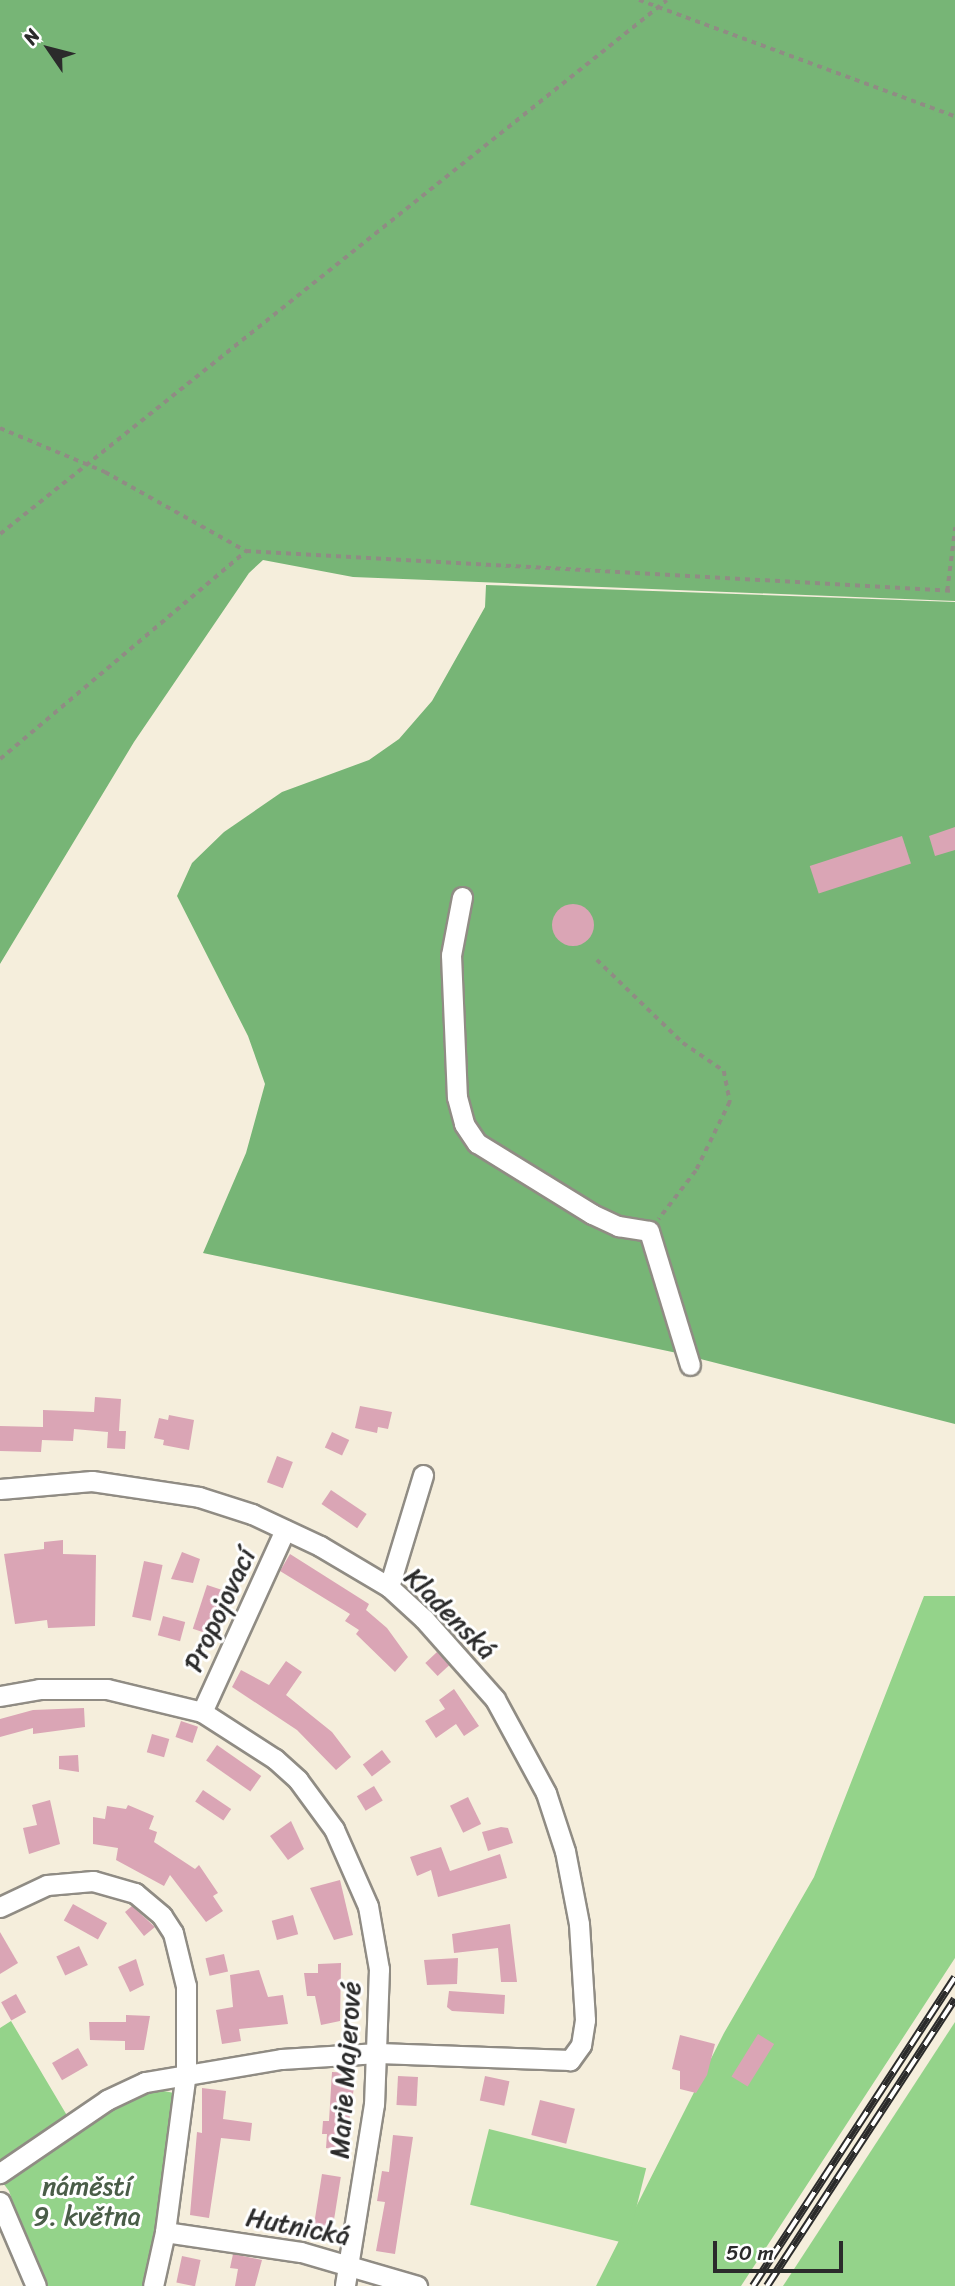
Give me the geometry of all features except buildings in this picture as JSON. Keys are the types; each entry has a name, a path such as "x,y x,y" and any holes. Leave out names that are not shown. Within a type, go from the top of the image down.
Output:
{"street":[{"path":"462,897 451,955 457,1097 464,1124 477,1143 592,1214 618,1226 649,1231 690,1365"},
{"path":"389,1587 423,1475"},
{"name":"Kladenská","path":"0,1489 92,1481 154,1489 199,1497 285,1530 389,1587 479,1678 509,1720 545,1793 565,1851 579,1924 585,2020 581,2045 570,2060 378,2053"},
{"name":"Propojovací","path":"202,1712 285,1530"},
{"name":"Marie Majerové","path":"0,1696 39,1689 107,1689 202,1712 252,1741 298,1780 346,1850 375,1939 378,2053 345,2286"},
{"path":"0,1907 47,1885 78,1880 123,1886 149,1903 173,1933 184,1967 186,2072 165,2232 153,2286"},
{"path":"0,2173 107,2100 145,2082 186,2072 378,2053"},
{"path":"0,2202 36,2286"},
{"name":"Hutnická","path":"165,2232 259,2244 349,2263 417,2286"}],"path":[{"path":"639,0 955,116"},
{"path":"0,534 85,463 667,0"},
{"path":"0,428 85,463 246,551 955,591"},
{"path":"947,591 955,528"},
{"path":"0,759 246,551"},
{"path":"597,960 683,1043 724,1071 730,1102 696,1171 649,1231"}],"green space":[{"path":"0,0 955,0 955,601 353,577 263,560 249,573 134,742 0,964"},
{"path":"486,585 955,602 955,1424 677,1353 203,1253 246,1153 265,1084 248,1036 177,896 192,863 224,832 282,792 369,760 399,739 432,701 485,607"},
{"path":"924,1596 955,1596 955,1958 741,2286 596,2286 724,2033 814,1877"},
{"name":"náměstí 9. května","path":"11,2021 75,2129 128,2098 154,2089 174,2093 164,2198 146,2286 41,2286 9,2191 0,2179 0,2028"},
{"path":"955,2022 955,2286 783,2286"},
{"path":"489,2129 646,2168 627,2244 470,2205"}],"railway":[{"path":"753,2286 955,1977"},
{"path":"767,2286 955,1999"}]}
